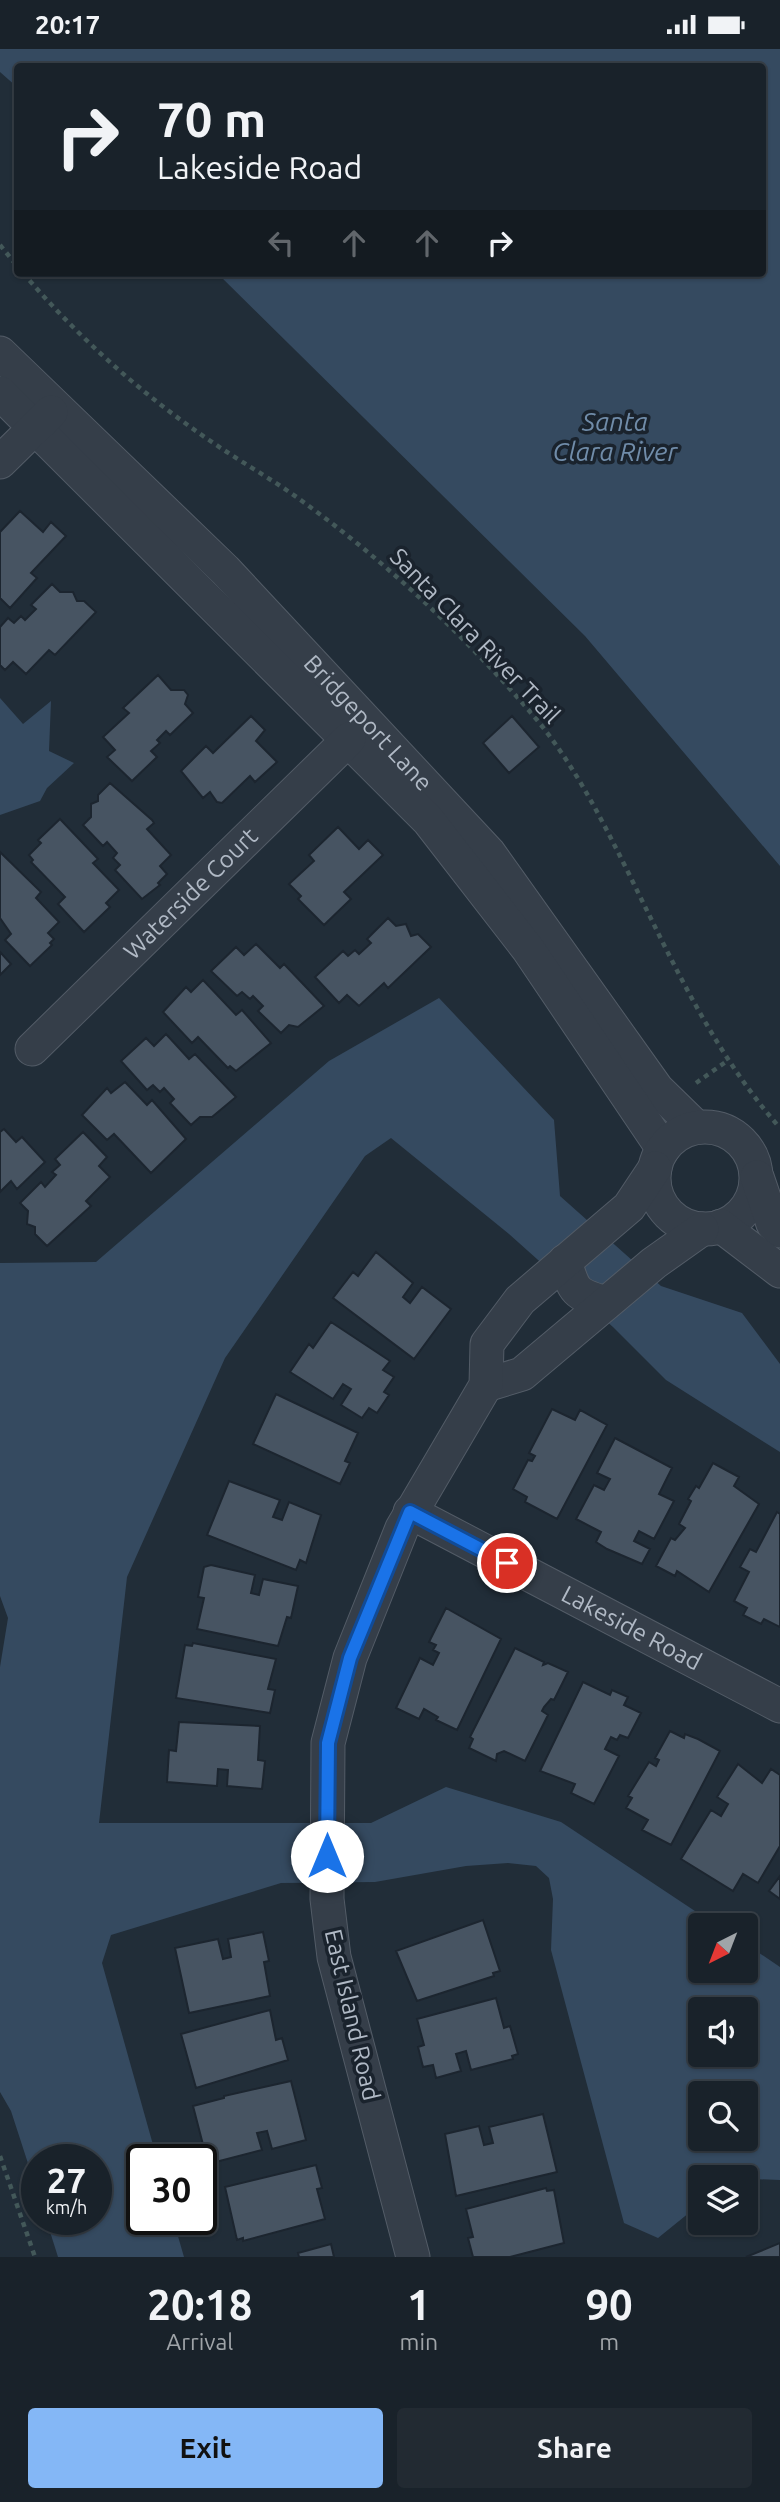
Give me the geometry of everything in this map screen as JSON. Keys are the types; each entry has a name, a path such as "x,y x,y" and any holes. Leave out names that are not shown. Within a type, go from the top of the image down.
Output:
{"street":[{"name":"Bridgeport Lane","path":"0,353 45,419 428,820 528,949 659,1159 655,1185 660,1202 671,1215 685,1224 711,1227 780,1271"},
{"name":"Bridgeport Lane","path":"0,393 45,419 225,571 489,853 657,1089 696,1127"},
{"path":"0,462 45,419"},
{"name":"Waterside Court","path":"32,1049 349,739"},
{"path":"659,1159 672,1139 696,1127 714,1127 731,1133 744,1145 753,1160 773,1224 780,1231"},
{"name":"East Island Road","path":"413,2257 334,1957 327,1899 328,1743 350,1658 410,1512 486,1384 487,1344 520,1300 629,1207 659,1159"},
{"path":"486,1384 522,1374 654,1263 711,1227 735,1219 747,1208 757,1177"},
{"path":"565,1261 572,1287 580,1295 606,1303"},
{"name":"Lakeside Road","path":"410,1512 780,1706"}],"path":[{"path":"0,245 14,262"},
{"name":"Santa Clara River Trail","path":"27,277 60,315 141,389 207,439 301,500 375,558 470,649 533,715 568,761 601,819 690,997 727,1061 780,1128"},
{"path":"688,1088 727,1061"},
{"path":"0,2156 35,2257"}],"water":[{"name":"Santa Clara River","path":"0,49 780,49 780,866 585,636 221,277 766,277 766,63 14,63 14,84 0,72"},
{"path":"0,698 23,724 51,701 49,751 74,763 47,788 40,801 0,815"},
{"path":"439,998 554,1120 560,1196 661,1286 742,1313 780,1364 780,1452 666,1380 613,1327 509,1234 391,1138 365,1156 225,1358 127,1577 99,1823 371,1823 446,1787 561,1822 698,1913 688,1913 688,1983 758,1983 758,1952 780,1967 780,2180 758,2179 758,2165 688,2165 688,2214 658,2238 624,2223 551,1950 553,1899 549,1878 536,1866 508,1863 466,1866 375,1882 281,1883 111,1935 102,1963 153,2144 126,2144 126,2235 178,2235 184,2257 58,2257 51,2235 112,2235 112,2144 22,2144 11,2111 0,2092 0,1667 8,1618 0,1596 0,1263 96,1262 329,1061"}],"building":[{"path":"20,511 43,532 51,522 66,536 31,573 37,578 10,608 0,598 0,532"},
{"path":"52,584 60,592 73,592 77,601 84,601 96,612 55,655 49,650 26,674 13,662 5,670 0,665 0,627 8,618 14,623 21,616 25,620 36,609 31,605"},
{"path":"158,675 171,690 184,690 188,695 185,704 193,713 170,735 166,731 157,740 160,743 151,751 157,757 132,781 107,757 115,750 103,737 129,713 123,708"},
{"path":"251,716 265,730 256,741 277,762 255,782 250,776 222,803 217,802 210,792 203,798 181,771 206,746 213,753"},
{"path":"512,716 539,747 509,773 483,743"},
{"path":"110,783 152,820 154,823 147,829 171,855 160,866 167,874 158,883 160,885 142,899 115,870 120,865 113,858 117,853 107,842 103,846 83,825 91,817 91,804 98,801 98,795"},
{"path":"60,819 98,859 93,863 119,890 106,903 110,907 84,932 58,904 65,897 31,862 33,860 29,855 41,843 38,840"},
{"path":"338,827 359,849 368,840 383,855 344,892 351,899 324,925 298,899 301,896 289,884 314,861 309,855"},
{"path":"0,852 41,892 36,898 59,922 48,933 54,939 50,943 52,945 30,966 5,940 11,934 0,918"},
{"path":"388,918 396,926 406,924 411,936 418,934 431,947 388,988 384,983 359,1006 347,995 339,1003 315,977 343,951 348,956 355,950 359,954 371,943 367,939"},
{"path":"256,944 280,968 284,964 324,1006 298,1027 289,1025 281,1033 258,1011 263,1006 253,996 250,999 242,992 237,996 211,971 236,947 244,955"},
{"path":"0,952 11,964 0,975"},
{"path":"203,980 236,1015 242,1010 271,1043 236,1071 230,1066 228,1068 198,1037 192,1043 163,1012 186,987 191,992"},
{"path":"166,1034 189,1059 195,1054 236,1097 212,1117 200,1117 191,1125 170,1103 174,1099 164,1088 160,1092 153,1085 147,1090 121,1061 146,1038 154,1046"},
{"path":"125,1082 147,1105 152,1100 186,1139 151,1173 114,1134 107,1140 82,1115 107,1088 111,1093"},
{"path":"4,1129 16,1142 22,1137 45,1162 17,1189 11,1181 0,1192 0,1132"},
{"path":"83,1132 107,1157 99,1166 110,1177 86,1201 91,1206 47,1246 35,1234 35,1227 27,1224 28,1211 20,1203 41,1182 45,1187 56,1175 52,1172 60,1165 55,1159"},
{"path":"376,1252 413,1283 403,1297 410,1303 422,1287 451,1309 414,1359 333,1298 353,1272 358,1276"},
{"path":"331,1322 390,1361 383,1370 394,1377 384,1392 389,1395 377,1413 369,1408 362,1418 341,1405 351,1389 343,1384 333,1399 290,1372 309,1344 313,1348"},
{"path":"276,1394 358,1433 345,1461 350,1463 340,1484 253,1444"},
{"path":"552,1409 575,1420 580,1410 607,1425 557,1519 525,1502 527,1497 513,1489 528,1460 532,1461 535,1456 529,1453"},
{"path":"615,1438 672,1468 659,1494 674,1501 654,1539 639,1531 634,1541 650,1549 642,1564 596,1542 601,1532 576,1519 594,1485 604,1490 610,1479 597,1473"},
{"path":"713,1463 739,1477 734,1486 759,1504 709,1592 677,1571 675,1576 656,1566 671,1538 675,1540 685,1528 679,1524 691,1501 688,1499 696,1486 699,1488"},
{"path":"229,1481 280,1500 273,1517 282,1520 289,1502 321,1515 306,1563 300,1560 296,1570 207,1535"},
{"path":"777,1512 780,1514 780,1627 764,1619 761,1624 743,1615 747,1608 734,1601 749,1572 740,1567 750,1549 756,1552"},
{"path":"211,1565 255,1575 251,1593 259,1595 263,1579 298,1586 291,1618 287,1617 278,1646 197,1629 204,1598 198,1597 204,1567"},
{"path":"446,1608 501,1639 457,1730 436,1720 438,1717 424,1709 419,1719 396,1708 420,1658 433,1665 439,1653 433,1650 436,1645 429,1642"},
{"path":"193,1643 276,1659 268,1689 275,1690 270,1713 176,1698 185,1645 192,1646"},
{"path":"515,1648 544,1662 543,1665 548,1663 568,1672 554,1700 551,1699 542,1711 548,1715 525,1761 504,1751 497,1754 496,1761 469,1748 473,1739 470,1737"},
{"path":"583,1682 610,1695 612,1690 628,1697 624,1705 641,1713 628,1738 620,1735 617,1740 611,1737 605,1749 619,1756 594,1804 571,1793 575,1784 540,1771"},
{"path":"179,1722 260,1726 258,1760 265,1761 262,1789 227,1786 228,1770 218,1769 217,1786 167,1782 169,1750 176,1751"},
{"path":"670,1731 684,1738 685,1734 698,1739 720,1751 671,1845 642,1830 648,1820 626,1808 632,1798 628,1796 649,1762 656,1766 659,1760 655,1758"},
{"path":"738,1764 762,1783 771,1769 780,1775 780,1846 758,1883 743,1874 733,1891 681,1859 711,1810 721,1816 728,1804 717,1797"},
{"path":"780,1876 780,1899 769,1891"},
{"path":"483,1920 500,1971 493,1973 494,1976 417,2001 396,1951"},
{"path":"263,1932 269,1961 264,1962 270,1996 189,2013 175,1948 218,1939 223,1959 231,1957 228,1939"},
{"path":"496,1998 504,2028 510,2026 518,2054 512,2056 513,2059 471,2070 466,2051 456,2054 461,2071 436,2078 433,2065 423,2067 418,2047 424,2045 417,2019"},
{"path":"270,2010 276,2040 282,2038 288,2060 196,2088 181,2034"},
{"path":"291,2081 306,2140 272,2149 267,2131 257,2133 262,2150 217,2162 217,2144 203,2144 193,2106"},
{"path":"543,2114 557,2172 456,2196 445,2134 479,2126 484,2145 493,2143 489,2127"},
{"path":"316,2165 322,2188 317,2189 325,2219 243,2241 243,2238 237,2240 225,2187"},
{"path":"546,2188 547,2191 554,2190 564,2243 510,2257 473,2257 468,2238 473,2237 466,2209"},
{"path":"780,2243 780,2257 746,2257"},
{"path":"331,2244 334,2257 299,2257 298,2253"}],"route":[{"path":"327,1856 328,1743 350,1658 410,1512 507,1563"}]}
